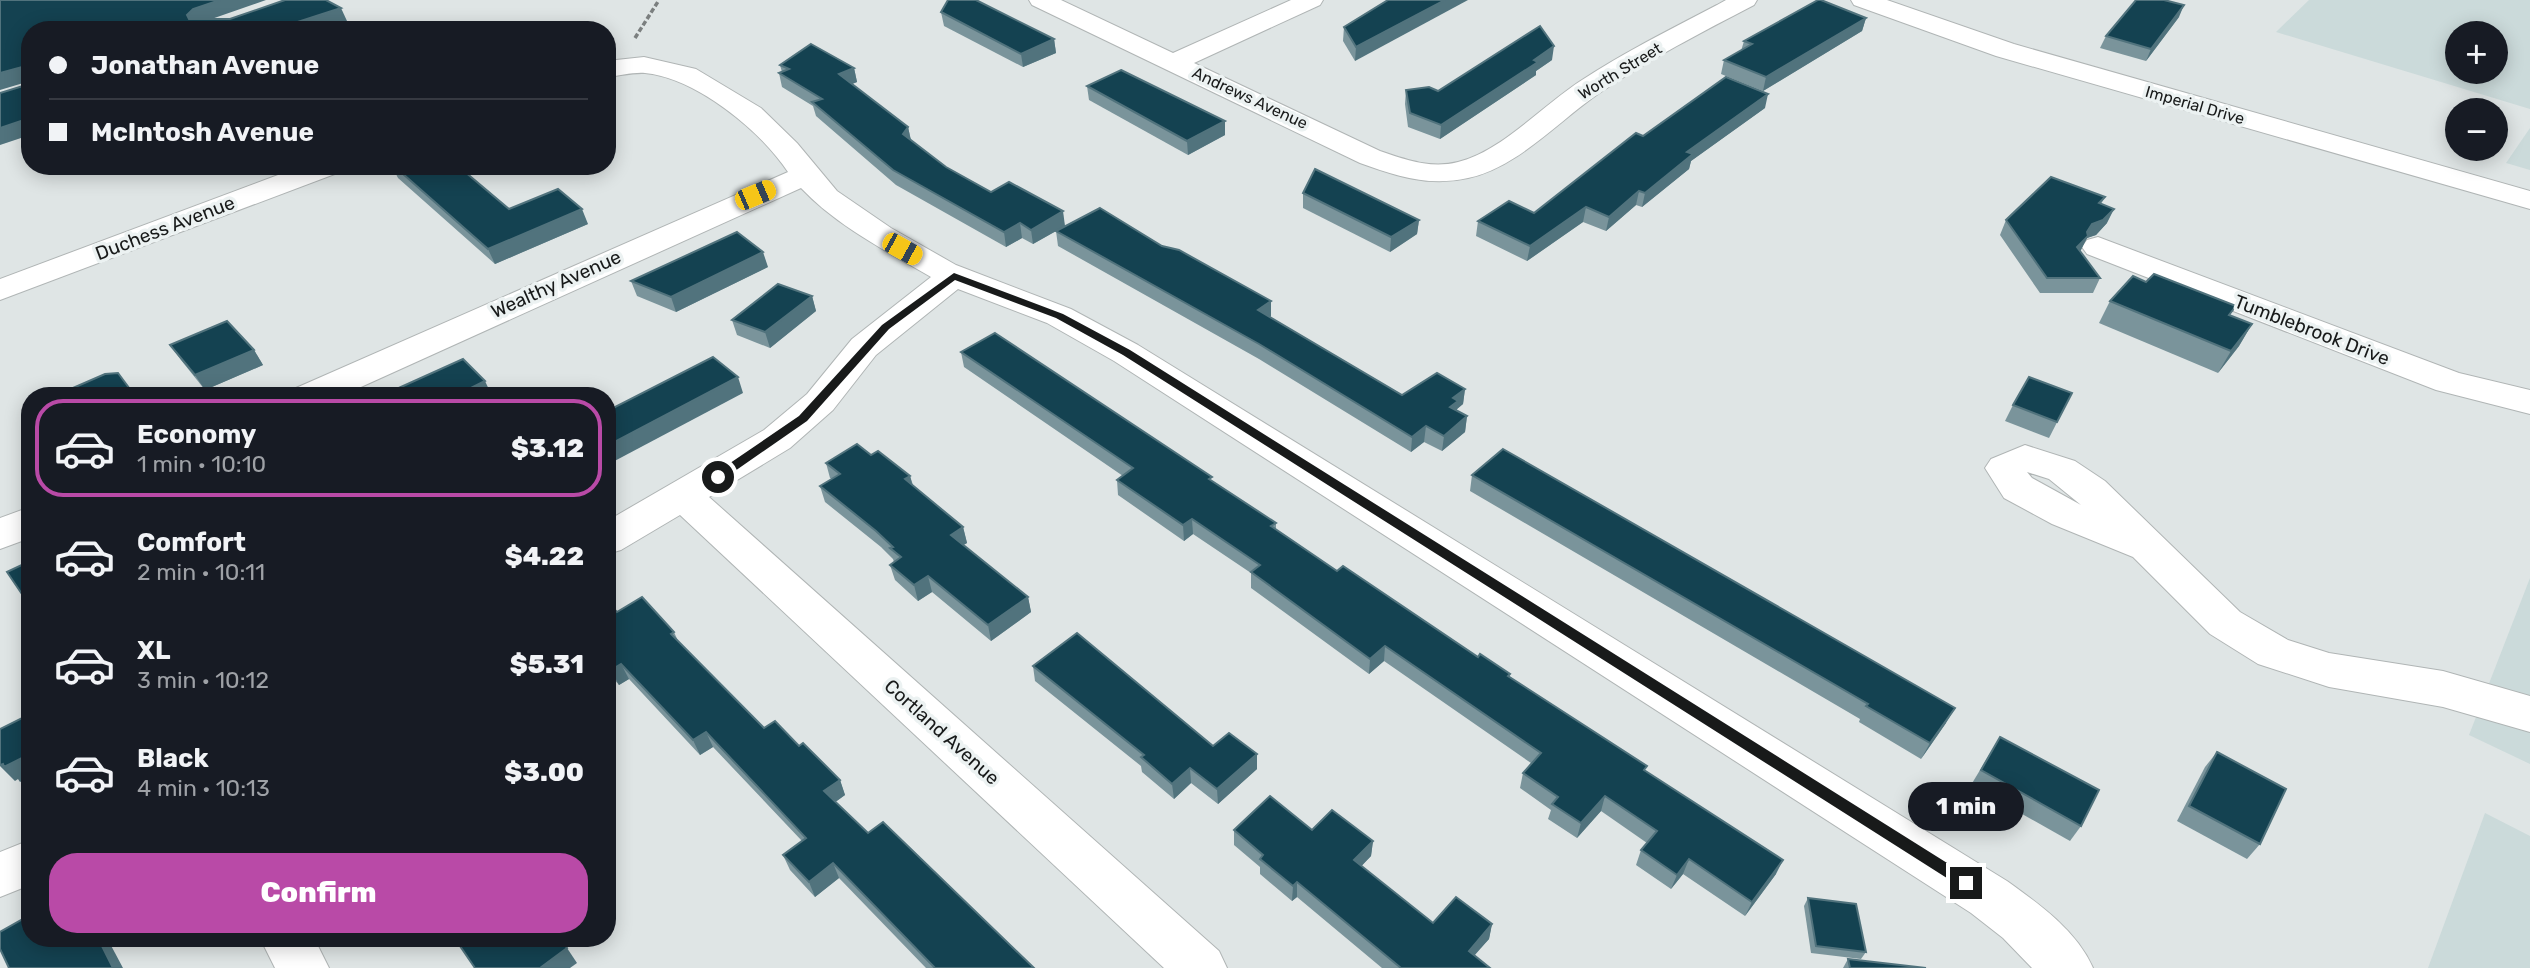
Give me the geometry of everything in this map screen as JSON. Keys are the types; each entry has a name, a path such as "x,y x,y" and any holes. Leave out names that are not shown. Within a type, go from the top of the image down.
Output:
{"street":[{"name":"Andrews Avenue","path":"1041,0 1389,166 1410,174 1437,175 1463,171"},
{"path":"1174,62 1311,0"},
{"name":"Worth Street","path":"1463,171 1488,162 1589,87 1745,0"},
{"name":"Imperial Drive","path":"1863,0 2005,50 2530,200"},
{"path":"616,68 644,65 670,69 707,86 767,127 826,197 880,235 954,276 1059,316 1126,352 1989,897 2021,921 2067,968"},
{"name":"Duchess Avenue","path":"0,290 306,175"},
{"name":"Wealthy Avenue","path":"329,387 805,175"},
{"name":"Tumblebrook Drive","path":"2098,247 2449,382 2530,402"},
{"path":"616,535 749,457 803,418 886,327 954,276"},
{"name":"Cortland Avenue","path":"684,496 1201,968"},
{"path":"0,535 21,525"},
{"path":"2148,547 2225,623 2273,652 2329,670 2442,689 2530,714"},
{"path":"0,875 21,866"},
{"path":"291,947 303,968"}],"path":[{"path":"616,62 659,0"}],"shaded area":[{"path":"2309,0 2530,0 2530,109 2508,102 2508,98 2494,98 2448,84 2508,84 2508,21 2445,21 2445,83 2276,32"},
{"path":"2530,128 2530,170 2506,163"},
{"path":"2530,578 2530,764 2469,735"},
{"path":"2485,813 2530,836 2530,968 2428,968"}],"building":[{"path":"0,0 220,0 193,9 187,15 189,19 230,19 285,0 326,0 341,8 301,21 21,21 21,67 0,73"},
{"path":"948,0 976,0 1054,39 1021,54 941,12"},
{"path":"1388,0 1445,0 1356,47 1344,27"},
{"path":"1818,0 1866,18 1766,77 1724,60 1752,44 1744,41"},
{"path":"2136,0 2164,0 2184,5 2151,49 2106,36"},
{"path":"1540,26 1554,46 1534,60 1538,62 1441,125 1410,113 1406,90 1429,87 1438,91"},
{"path":"811,44 854,68 839,74 908,127 903,134 946,167 991,192 1009,182 1063,211 1031,230 1020,223 1004,232 893,170 812,102 822,99 779,73 789,69 780,65"},
{"path":"1121,70 1225,121 1187,141 1087,86"},
{"path":"1726,77 1768,94 1687,152 1693,154 1645,193 1639,191 1609,217 1586,207 1530,246 1478,221 1509,201 1534,213 1636,133 1643,136"},
{"path":"21,87 21,121 0,128 0,93"},
{"path":"1315,169 1419,220 1391,237 1303,193"},
{"path":"404,175 469,175 509,209 558,189 582,209 488,249"},
{"path":"2051,177 2105,197 2099,203 2114,209 2103,220 2092,224 2087,232 2088,236 2077,247 2100,278 2047,278 2006,220"},
{"path":"1100,208 1162,246 1179,250 1271,301 1258,310 1402,395 1437,373 1465,389 1453,398 1458,401 1450,407 1467,416 1444,436 1426,426 1412,437 1259,344 1056,231"},
{"path":"737,232 763,252 671,297 631,281"},
{"path":"2154,274 2236,306 2229,315 2252,324 2231,351 2110,301 2133,276 2146,282"},
{"path":"778,284 812,296 765,332 732,320"},
{"path":"227,321 254,350 195,375 170,345"},
{"path":"995,333 1212,477 1209,479 1276,523 1271,526 1337,571 1343,566 1478,657 1480,654 1510,674 1508,676 1647,766 1644,770 1783,860 1752,902 1689,859 1677,875 1641,850 1657,831 1605,796 1581,823 1552,804 1558,797 1523,773 1541,753 1385,646 1370,659 1251,572 1260,565 1192,519 1183,525 1117,480 1133,468 961,352"},
{"path":"713,357 738,377 616,441 616,406"},
{"path":"463,359 485,381 473,387 401,387"},
{"path":"118,373 128,387 75,387 105,374"},
{"path":"2029,377 2072,393 2057,422 2013,405"},
{"path":"857,444 871,455 878,451 910,476 905,479 963,527 951,535 1028,597 988,625 928,576 914,585 890,565 901,557 890,548 893,547 820,486 840,474 826,463"},
{"path":"1503,449 1955,708 1930,743 1866,706 1868,704 1472,475"},
{"path":"21,565 21,593 7,572"},
{"path":"642,597 674,632 671,634 764,728 775,721 799,746 803,743 840,780 824,791 868,833 883,822 1034,968 935,968 833,863 809,882 783,855 806,838 706,732 693,740 621,664 616,667 617,612"},
{"path":"1077,633 1213,746 1229,733 1257,754 1217,789 1190,768 1172,784 1141,757 1144,755 1033,666"},
{"path":"21,718 21,758 4,767 3,764 0,765 0,729"},
{"path":"2000,737 2099,790 2081,826 1981,770"},
{"path":"2217,752 2286,789 2260,844 2189,806"},
{"path":"1270,796 1312,830 1332,810 1373,841 1354,860 1433,923 1456,897 1492,924 1469,951 1490,968 1401,968 1297,882 1293,886 1260,859 1263,855 1234,830"},
{"path":"1808,898 1856,904 1866,952 1816,946"},
{"path":"21,920 21,947 102,947 113,968 9,968 0,949 0,932"},
{"path":"461,947 567,948 540,968 475,968"},
{"path":"1848,959 1926,968 1850,968"}],"route":[{"path":"718,477 777,439 803,418 833,387 864,347 909,308 954,276 1037,306 1083,327 1126,352 1966,883"}]}
